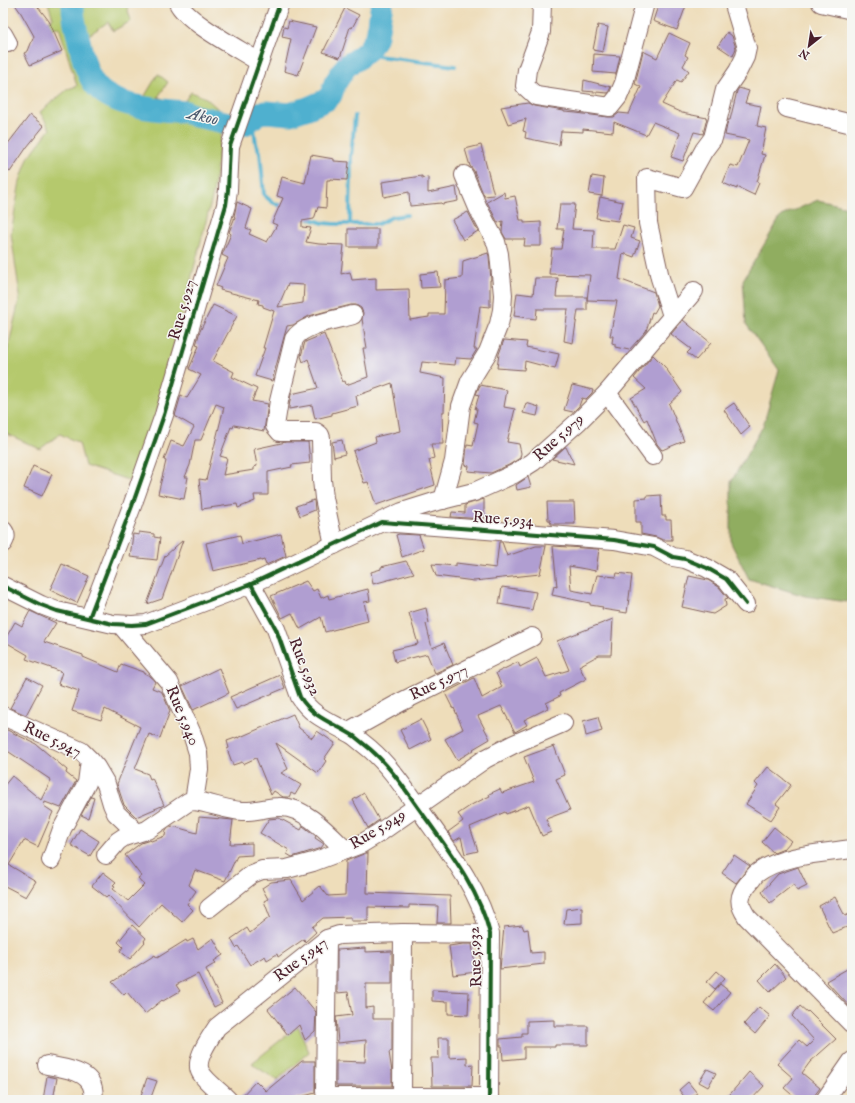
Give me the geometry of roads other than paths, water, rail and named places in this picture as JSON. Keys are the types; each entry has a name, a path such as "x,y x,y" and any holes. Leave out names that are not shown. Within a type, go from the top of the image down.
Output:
{"street":[{"path":"178,3 181,9 196,22 259,62"},
{"name":"Rue 5.927","path":"89,618 132,506 154,443 226,205 230,146 280,3"},
{"path":"542,3 541,32 527,70 525,86 536,96 610,107 618,97 624,83 645,3"},
{"path":"821,3 852,10"},
{"path":"672,316 660,278 648,223 647,178 683,188 704,150 713,138 724,90 738,71 745,57 747,48 735,8"},
{"path":"787,108 852,124"},
{"path":"444,500 454,462 461,406 470,381 488,352 499,324 503,295 499,254 496,242 475,202 464,175"},
{"name":"Rue 5.979","path":"382,522 402,512 474,492 514,474 533,462 579,421 607,393 694,291"},
{"path":"334,545 324,498 320,435 316,432 280,432 275,426 279,401 296,335 304,329 353,316"},
{"path":"607,393 652,456"},
{"path":"3,586 57,611 121,625 146,624 251,584 382,522"},
{"name":"Rue 5.934","path":"382,522 598,539 654,547 673,557 685,559 708,568 726,579 746,604"},
{"path":"3,530 6,538 3,544"},
{"name":"Rue 5.932","path":"251,584 276,629 300,697 306,706 313,713 347,732 371,750 394,775 454,859 479,900 490,934 489,1098"},
{"name":"Rue 5.940","path":"121,625 169,682 192,734 198,753 199,769 194,801"},
{"name":"Rue 5.977","path":"347,732 401,702 532,637"},
{"name":"Rue 5.947","path":"3,716 81,751 90,760 87,783 62,829 51,860"},
{"name":"Rue 5.949","path":"209,908 252,874 262,870 287,869 313,862 361,844 485,759 514,744 563,723"},
{"path":"90,760 106,784 116,813 137,833"},
{"path":"106,855 118,841 147,830 188,802 194,801 236,811 288,807 308,817 321,826 345,850"},
{"path":"852,848 792,858 772,865 756,875 744,890 740,899 741,909 747,917 852,1024"},
{"path":"402,1097 403,933"},
{"name":"Rue 5.947","path":"228,1100 201,1074 198,1068 198,1062 209,1038 217,1027 327,939 339,935 403,933 490,934"},
{"path":"327,939 325,1092 328,1096 489,1098"},
{"path":"825,1100 852,1061"},
{"path":"47,1065 76,1071 87,1077 93,1086 93,1100"}],"waterway":[{"name":"Akoo","path":"73,3 75,24 86,67 94,83 105,94 127,104 139,107 186,112 195,116 239,125 247,123 258,113 267,112 290,114 326,100 331,95 335,83 347,65 368,50 377,36 382,3"},
{"path":"362,54 455,66"},
{"path":"350,224 351,156 355,116"},
{"path":"251,120 253,121 256,144 260,152 264,195 272,202 283,207"},
{"path":"308,218 323,223 334,224 378,224 392,217 407,215"}]}
